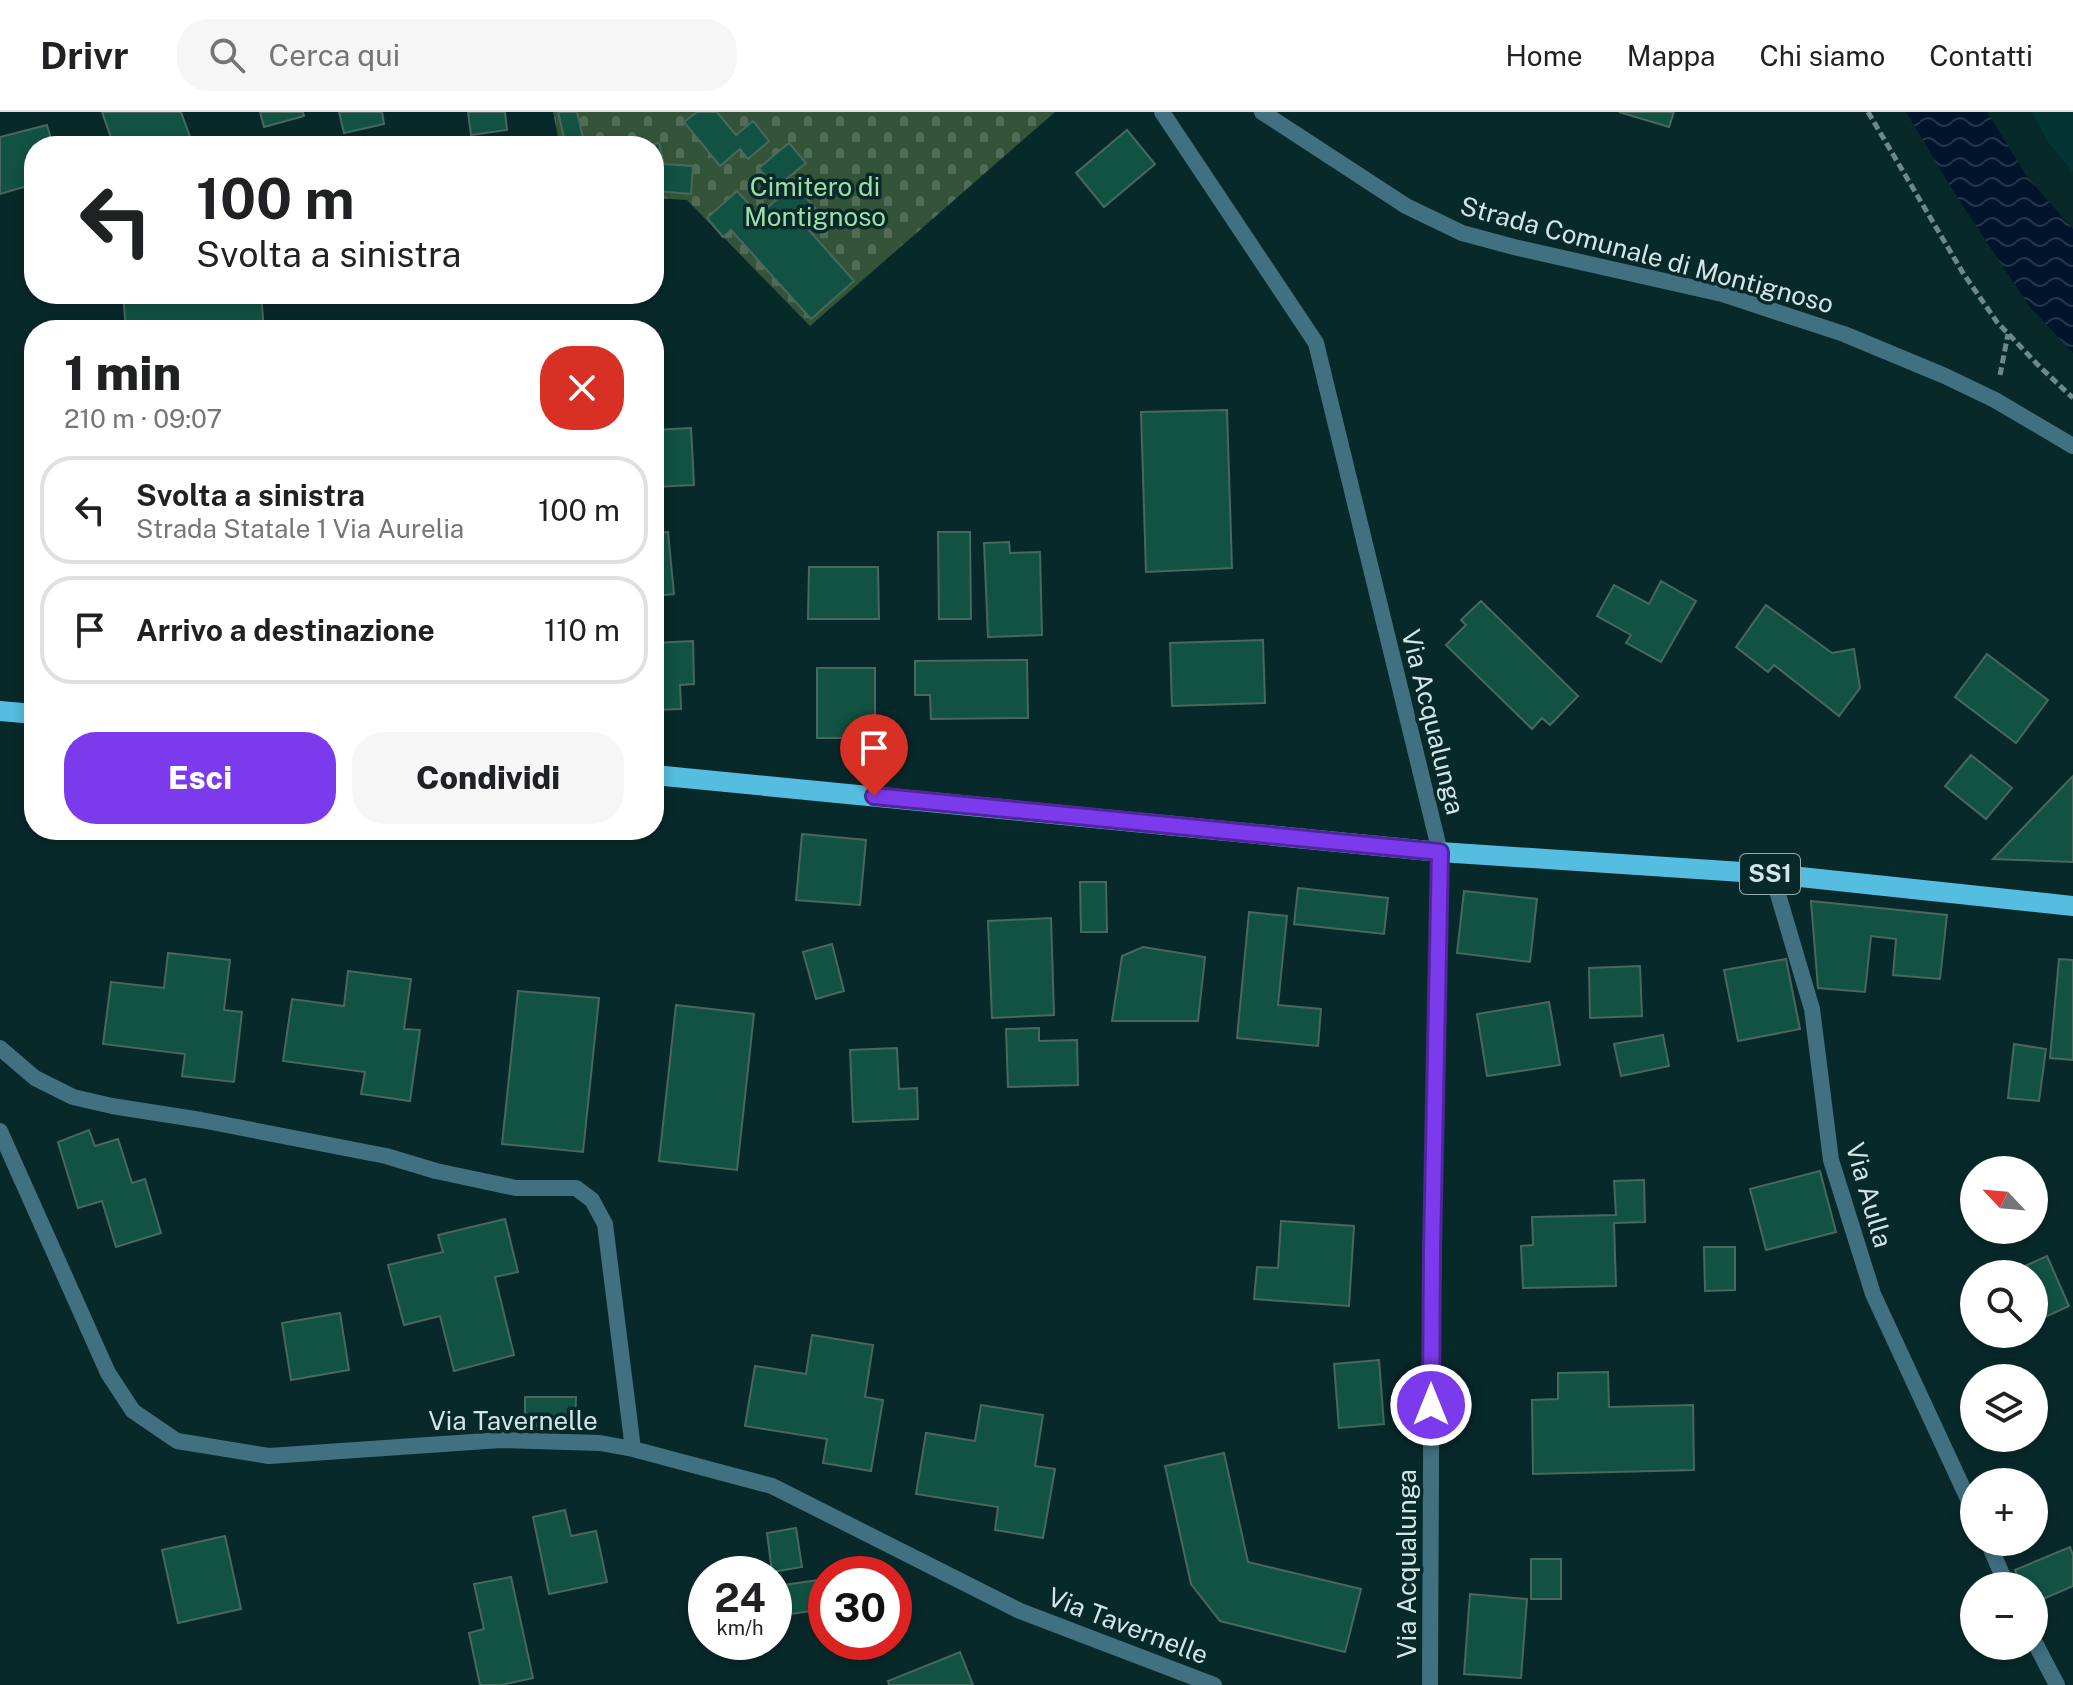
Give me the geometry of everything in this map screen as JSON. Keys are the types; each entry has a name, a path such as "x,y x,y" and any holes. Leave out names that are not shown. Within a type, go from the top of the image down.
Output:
{"main road":[{"path":"0,711 24,713"},
{"name":"SS1","path":"664,776 1440,852 1772,874 2073,906"}],"street":[{"name":"Via Acqualunga","path":"1162,112 1316,343 1440,852 1432,1266 1430,1685"},
{"name":"Strada Comunale di Montignoso","path":"1262,112 1406,206 1462,233 1722,294 1844,334 1995,400 2073,446"},
{"name":"Via Aulla","path":"1772,874 1812,1009 1831,1160 1873,1294 1960,1482"},
{"path":"0,1048 35,1078 73,1097 370,1153 516,1188 576,1188 592,1200 605,1224 633,1449"},
{"name":"Via Tavernelle","path":"0,1131 108,1373 133,1411 177,1441 269,1456 501,1440 600,1443 633,1449 772,1486 1020,1611 1214,1685"},
{"path":"2044,1660 2057,1685"}],"path":[{"path":"1868,112 1963,273 1997,322 2073,398"},
{"path":"1995,400 2008,334"}],"shaded area":[{"path":"2032,112 2073,112 2073,172 2048,142"}],"green space":[{"name":"Cimitero di Montignoso","path":"553,112 1055,112 810,326 687,200 664,199 664,136 558,136"}],"water":[{"path":"1906,112 1987,112 2028,178 2073,229 2073,353 2029,306 1955,194"}],"building":[{"path":"102,112 181,112 190,136 110,136"},
{"path":"260,112 303,112 304,116 264,127"},
{"path":"339,112 382,112 384,124 344,133"},
{"path":"468,112 505,112 507,130 471,135"},
{"path":"558,112 577,112 583,136 564,136"},
{"path":"697,112 717,112 736,135 753,121 769,141 748,159 740,149 720,166 684,122"},
{"path":"1619,112 1674,112 1669,127"},
{"path":"47,125 50,136 24,136 24,187 0,194 0,137"},
{"path":"1127,130 1155,164 1104,207 1076,173"},
{"path":"789,143 806,163 775,188 759,168"},
{"path":"664,164 693,166 691,194 664,192"},
{"path":"794,184 815,208 801,221 854,281 811,319 731,230 723,237 707,218 737,191 759,215"},
{"path":"124,304 262,304 263,320 125,320"},
{"path":"1227,410 1232,568 1146,572 1141,412"},
{"path":"691,428 694,485 664,486 664,429"},
{"path":"664,532 668,532 674,594 664,595"},
{"path":"938,532 970,532 971,619 939,619"},
{"path":"1009,542 1010,553 1040,552 1042,635 988,637 984,543"},
{"path":"809,567 878,567 879,619 808,619"},
{"path":"1661,581 1696,601 1661,662 1626,643 1631,635 1597,616 1614,585 1649,604"},
{"path":"1481,601 1578,696 1550,725 1542,718 1532,729 1446,645 1466,625 1461,620"},
{"path":"1766,605 1832,653 1854,649 1860,688 1839,716 1774,665 1768,672 1736,647"},
{"path":"1263,640 1265,703 1172,706 1170,643"},
{"path":"693,641 694,684 680,685 681,709 664,710 664,642"},
{"path":"1987,654 2048,700 2016,743 1955,697"},
{"path":"1027,660 1028,718 931,719 930,695 915,695 915,661"},
{"path":"817,668 875,668 875,738 817,738"},
{"path":"1971,755 2012,788 1986,819 1945,786"},
{"path":"2073,776 2073,862 1993,859"},
{"path":"802,834 866,840 860,905 796,900"},
{"path":"1080,882 1106,882 1107,932 1081,932"},
{"path":"1298,888 1388,898 1384,934 1294,924"},
{"path":"1464,891 1537,899 1530,962 1457,953"},
{"path":"1811,901 1947,915 1940,979 1893,975 1896,939 1871,936 1865,992 1818,988"},
{"path":"1249,912 1287,916 1278,1005 1321,1009 1318,1046 1237,1038"},
{"path":"1051,918 1054,1015 992,1018 988,921"},
{"path":"832,944 844,991 816,999 803,952"},
{"path":"1143,947 1205,957 1198,1021 1112,1021 1122,956"},
{"path":"168,953 230,960 224,1010 242,1012 234,1082 182,1076 185,1054 103,1044 111,982 164,988"},
{"path":"1786,959 1800,1029 1738,1041 1724,970"},
{"path":"2059,959 2073,960 2073,1060 2050,1058"},
{"path":"1640,966 1642,1016 1590,1018 1589,968"},
{"path":"348,971 411,979 404,1029 420,1030 410,1101 361,1094 365,1072 283,1061 292,999 344,1006"},
{"path":"518,991 599,998 583,1152 502,1144"},
{"path":"1549,1002 1560,1065 1487,1076 1477,1014"},
{"path":"676,1005 754,1014 737,1170 659,1161"},
{"path":"1039,1028 1039,1041 1077,1040 1078,1085 1008,1087 1006,1029"},
{"path":"1663,1035 1669,1066 1621,1076 1614,1044"},
{"path":"2014,1044 2046,1049 2039,1101 2008,1098"},
{"path":"897,1048 899,1089 917,1088 918,1119 853,1122 850,1050"},
{"path":"89,1130 95,1146 118,1139 132,1183 145,1179 161,1233 116,1247 102,1201 78,1208 58,1142"},
{"path":"1820,1171 1836,1232 1766,1250 1750,1189"},
{"path":"1644,1180 1645,1222 1614,1223 1616,1286 1523,1288 1521,1246 1533,1245 1532,1217 1616,1215 1614,1181"},
{"path":"505,1219 518,1272 495,1277 514,1355 454,1371 440,1316 404,1325 388,1265 443,1252 438,1235"},
{"path":"1281,1221 1354,1226 1349,1306 1254,1299 1257,1267 1278,1268"},
{"path":"1704,1247 1735,1247 1735,1290 1705,1291"},
{"path":"2047,1256 2069,1306 2048,1316 2048,1260 2038,1260"},
{"path":"340,1313 349,1370 291,1380 282,1323"},
{"path":"812,1335 873,1345 865,1397 883,1400 871,1471 823,1463 827,1439 745,1426 755,1366 806,1374"},
{"path":"1379,1360 1384,1424 1339,1428 1334,1364"},
{"path":"1608,1372 1609,1407 1693,1405 1694,1470 1533,1474 1532,1400 1558,1399 1558,1373"},
{"path":"525,1397 576,1397 575,1427 525,1426"},
{"path":"981,1405 1043,1415 1035,1466 1055,1469 1043,1538 995,1530 998,1507 916,1494 926,1433 975,1441"},
{"path":"1224,1453 1248,1562 1361,1589 1345,1652 1220,1621 1191,1584 1165,1466"},
{"path":"565,1510 571,1536 596,1531 607,1582 549,1594 533,1517"},
{"path":"796,1528 802,1567 792,1569 792,1556 770,1556 767,1533"},
{"path":"225,1536 241,1609 178,1623 162,1550"},
{"path":"2070,1547 2073,1586 2048,1597 2048,1572 2015,1570"},
{"path":"1531,1559 1561,1559 1561,1599 1531,1599"},
{"path":"511,1577 533,1678 501,1685 480,1685 469,1633 484,1629 474,1584"},
{"path":"808,1582 808,1612 792,1614 792,1584"},
{"path":"1470,1594 1527,1599 1521,1678 1464,1674"},
{"path":"960,1652 973,1685 889,1685 888,1681"}],"route":[{"path":"874,796 1440,852 1431,1405"}]}
